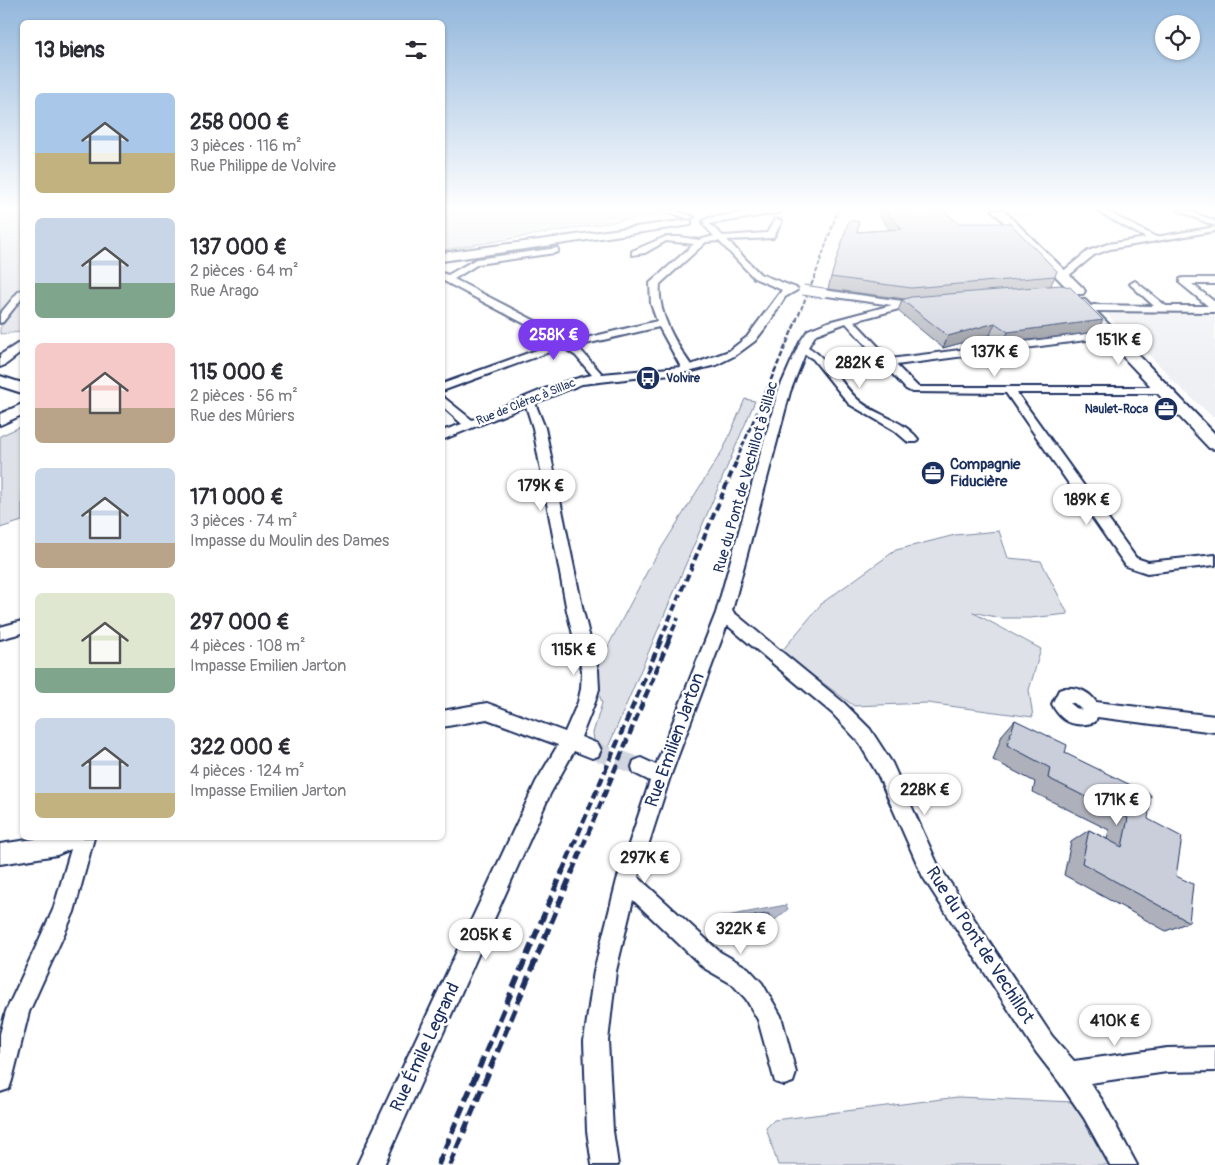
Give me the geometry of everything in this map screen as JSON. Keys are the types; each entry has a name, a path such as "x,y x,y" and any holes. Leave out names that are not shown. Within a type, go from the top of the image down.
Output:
{"main road":[{"path":"1044,264 1215,444"},
{"path":"1053,264 1064,275 1072,292 1093,308 1215,429"},
{"path":"0,354 20,342"},
{"path":"0,362 20,347"},
{"path":"0,381 6,385 20,388"},
{"path":"0,421 20,412"}],"street":[{"path":"445,277 471,264"},
{"path":"675,264 655,283 654,298 678,355 688,369"},
{"path":"745,264 763,280 788,290"},
{"path":"747,267 752,264"},
{"path":"1064,275 1076,264"},
{"path":"445,277 568,344 595,369 599,377"},
{"path":"1215,281 1183,281 1215,308"},
{"path":"1135,284 1164,308"},
{"name":"Rue du Pont de Vechillot à Sillac","path":"724,613 784,392 812,332 848,320 913,304 803,290 788,290"},
{"name":"Rue de Clérac à Sillac","path":"445,435 579,381 599,377 651,374 688,369 713,363 751,340 781,295 788,290"},
{"path":"0,320 20,295"},
{"path":"1093,308 1215,308"},
{"path":"848,320 910,387 916,390 1163,390"},
{"path":"445,387 562,344 663,323"},
{"path":"888,363 1109,334"},
{"path":"803,348 817,356 853,402 898,426 912,439"},
{"path":"1009,390 1131,562 1147,568 1215,560"},
{"name":"Rue Émile Legrand","path":"370,1165 543,788 585,706 590,687 589,669 575,612 541,441 533,410 528,400"},
{"path":"445,402 470,424"},
{"name":"Rue Emilien Jarton","path":"605,1165 600,1131 596,1041 605,971 627,880 661,777 724,613"},
{"name":"Rue du Pont de Vechillot","path":"724,613 838,708 864,734 885,769 930,870 1039,1037 1098,1116 1124,1165"},
{"path":"0,633 20,628"},
{"path":"1091,710 1215,724"},
{"path":"445,718 487,711 592,750"},
{"path":"641,767 661,777"},
{"path":"0,854 57,845 68,840"},
{"path":"0,1080 18,1010 63,912 83,840"},
{"path":"627,880 712,960 740,976 754,991 769,1016 784,1073"},
{"path":"1068,1074 1167,1060 1215,1059"}],"shaded area":[{"path":"0,264 20,264 20,290 0,315"},
{"path":"20,302 20,332 0,334 0,328"},
{"path":"1215,310 1215,419 1167,376 1170,376 1131,337 1133,334 1130,330 1122,330 1104,311"},
{"path":"745,399 755,401 607,750 594,741 593,733 602,703 593,675 649,568 724,448"},
{"path":"20,427 20,522 0,528 0,436"},
{"path":"999,531 1008,558 1041,561 1068,614 1030,618 1001,618 972,612 1041,649 1029,690 1033,717 927,703 854,706 781,652 822,603 896,550 955,535"},
{"path":"958,1097 1073,1102 1091,1127 1110,1165 778,1165 766,1128 774,1120"}],"water":[{"path":"786,905 788,909 763,930 734,945 711,934 707,927 709,922 716,918"}],"building":[{"path":"835,264 1051,264 1057,271 1055,276 911,288 831,277"},
{"path":"1061,285 1070,287 1103,320 1008,332 995,323 948,336 902,300 911,297"},
{"path":"1015,720 1067,745 1065,753 1151,795 1148,819 1182,837 1176,876 1193,884 1189,922 1082,863 1089,830 1122,847 1128,818 1048,778 1050,768 1007,745"}],"tunnel":[{"path":"592,750 641,767"}],"railway":[{"path":"796,321 819,264"},
{"path":"736,461 797,319"},
{"path":"660,641 737,460"},
{"path":"668,641 678,618"},
{"path":"562,872 661,640"},
{"path":"572,872 669,640"},
{"path":"438,1165 563,870"},
{"path":"450,1165 573,870"}],"place":[{"name":"Volvire","path":"648,378"},
{"name":"Naulet-Roca","path":"1166,409"},
{"name":"Compagnie Fiducière","path":"933,473"}]}
